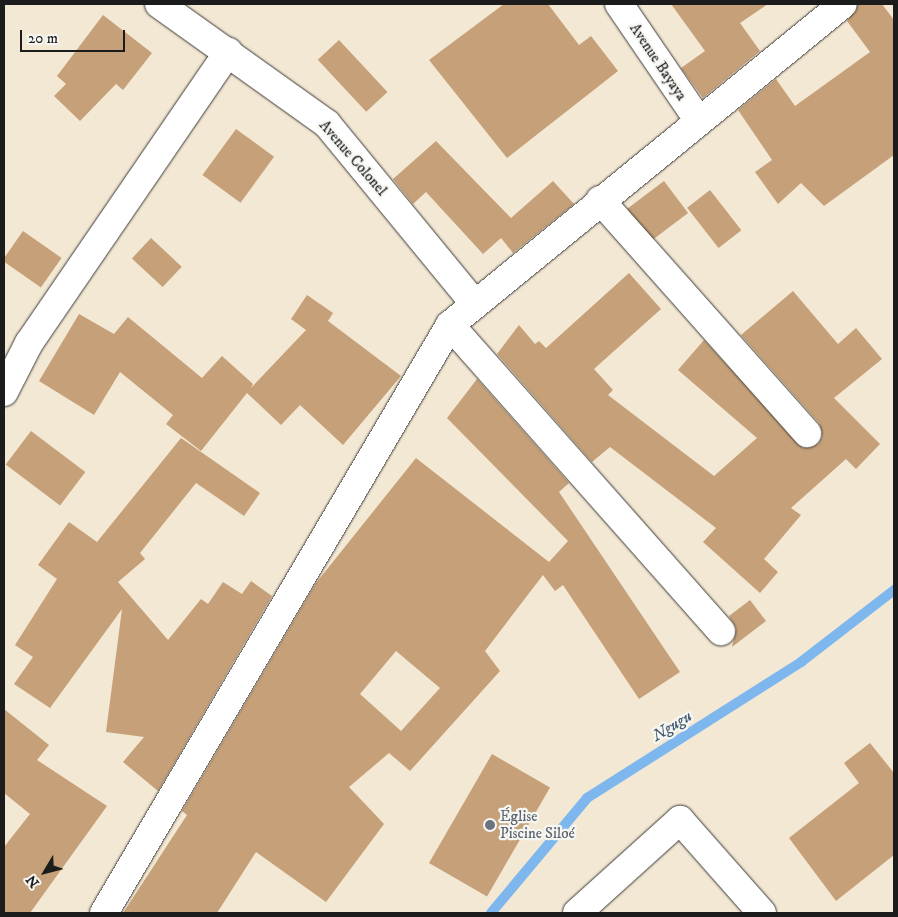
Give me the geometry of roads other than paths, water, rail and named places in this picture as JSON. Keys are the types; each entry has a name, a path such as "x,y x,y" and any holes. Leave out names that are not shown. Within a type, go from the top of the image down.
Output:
{"street":[{"name":"Avenue Colonel","path":"159,4 327,124 474,304"},
{"name":"Avenue Bayaya","path":"619,4 698,120"},
{"path":"104,913 450,325 600,200 843,4"},
{"path":"4,392 29,343 228,52"},
{"path":"600,200 807,433"},
{"path":"450,325 721,632"},
{"path":"577,913 680,820 762,913"}],"waterway":[{"name":"Ngugu","path":"491,913 587,798 801,662 894,590"}],"place":[{"name":"Église Piscine Siloé","path":"490,825"}]}
